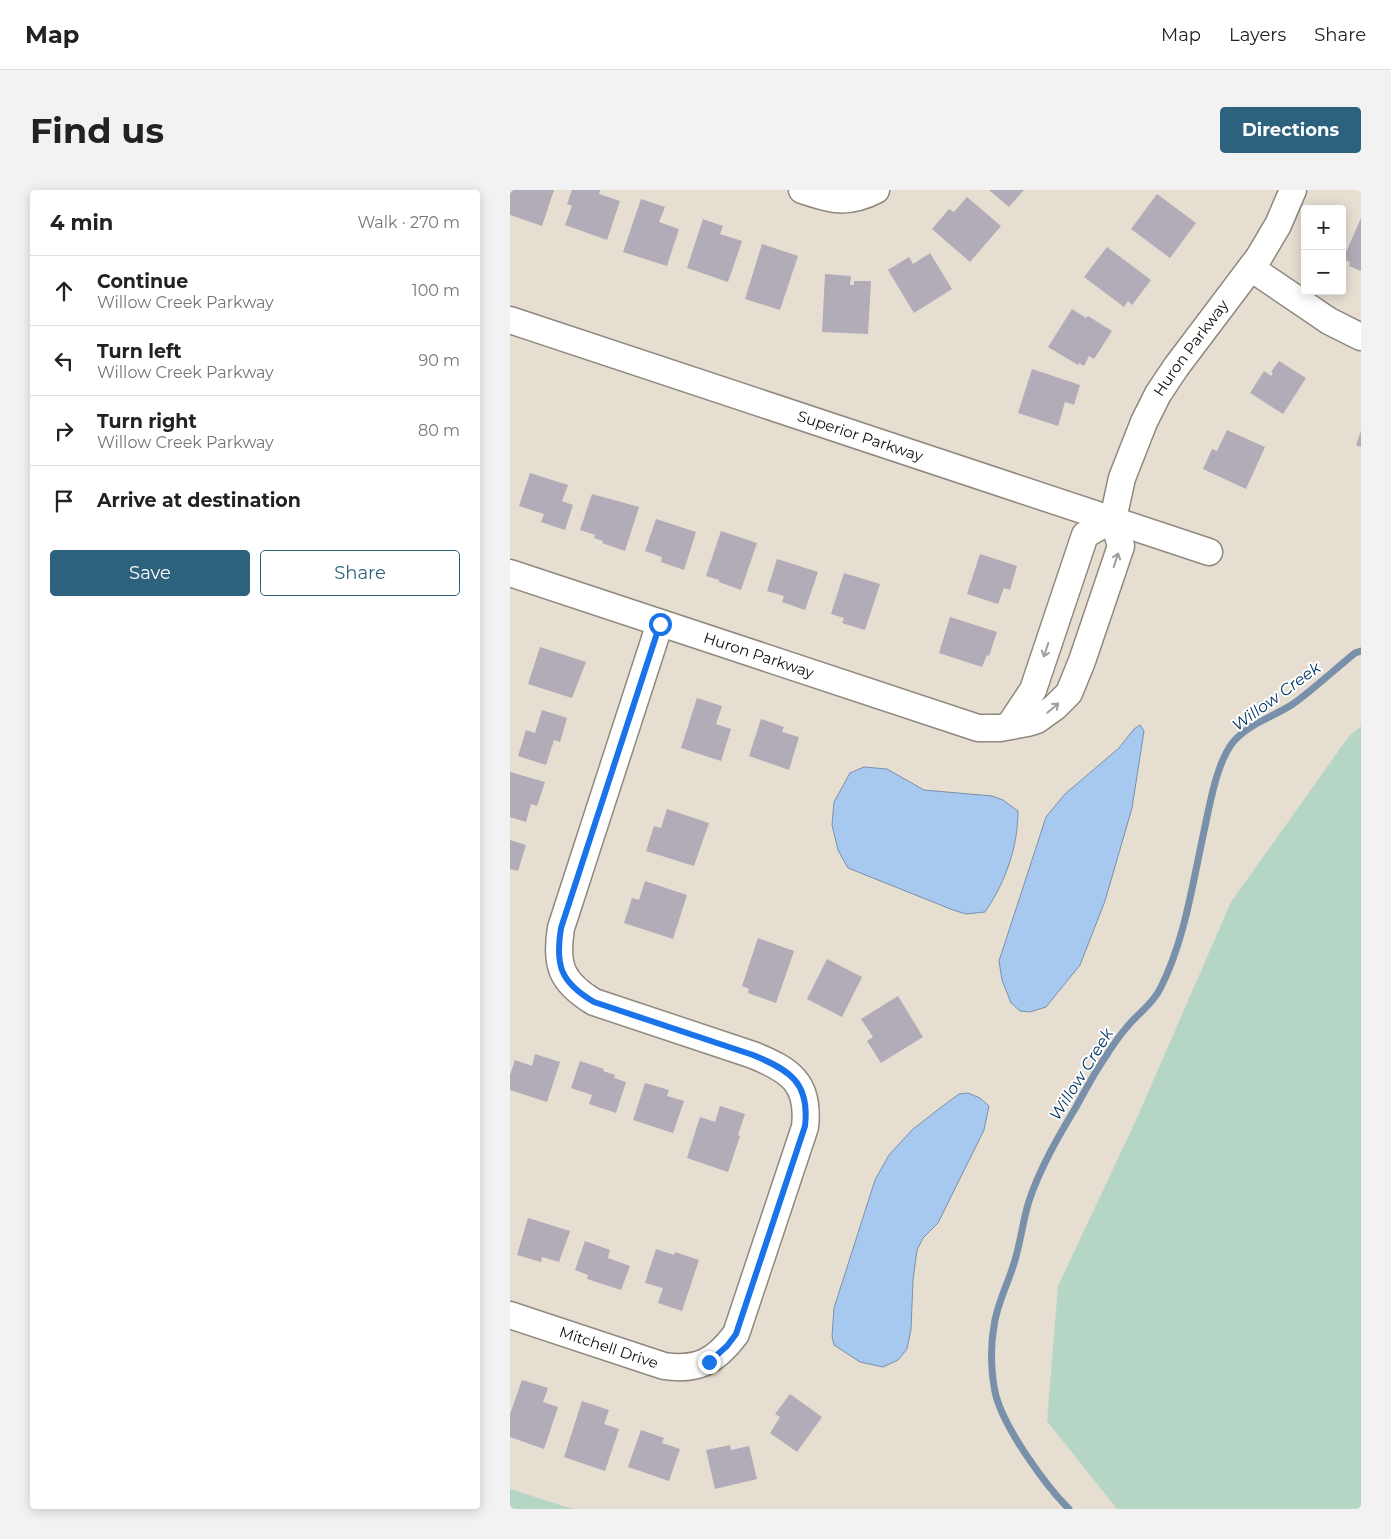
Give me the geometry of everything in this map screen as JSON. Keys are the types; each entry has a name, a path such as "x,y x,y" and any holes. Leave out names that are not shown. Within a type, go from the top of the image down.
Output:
{"street":[{"path":"802,190 838,200 858,199 876,190"},
{"name":"Huron Parkway","path":"510,573 978,728 1027,724 1037,720 1055,707 1069,693 1091,633 1121,546 1113,519 1122,478 1144,422 1158,394 1176,367 1251,268 1278,225 1293,190"},
{"path":"1251,268 1329,321 1361,337"},
{"name":"Superior Parkway","path":"510,320 1209,552"},
{"path":"1009,726 1033,690 1085,535 1113,519"},
{"path":"1055,621 1091,633"},
{"name":"Mitchell Drive","path":"510,1315 664,1366 689,1368 709,1362 727,1346 736,1334 805,1126 804,1098 794,1079 778,1066 753,1055 594,1002 573,987 565,976 559,961 557,949 561,928 660,624"}],"green space":[{"path":"1361,726 1361,1509 1117,1509 1047,1421 1058,1286 1137,1118 1231,902 1349,736"},
{"path":"510,1489 573,1509 510,1509"}],"water":[{"path":"1140,725 1144,731 1132,808 1105,901 1080,965 1046,1007 1030,1012 1020,1011 1011,1003 1002,980 999,961 1046,817 1065,794 1119,748 1134,729"},
{"path":"864,767 887,769 924,790 992,796 1003,800 1018,811 1016,838 1009,864 999,889 985,912 966,914 953,910 848,868 838,850 832,825 834,802 850,773"},
{"path":"968,1093 980,1098 989,1106 984,1130 938,1223 923,1238 917,1250 913,1280 911,1329 907,1349 898,1360 883,1367 860,1362 834,1345 832,1336 834,1308 875,1180 889,1155 912,1130 959,1094"}],"building":[{"path":"510,190 554,190 542,226 510,215"},
{"path":"572,190 600,190 599,194 620,201 607,240 565,225 572,206 567,204"},
{"path":"989,190 1024,190 1009,207"},
{"path":"1157,194 1196,223 1170,258 1131,229"},
{"path":"967,197 1001,226 970,262 932,229 949,209 954,212"},
{"path":"641,199 665,207 659,222 679,229 667,266 623,252"},
{"path":"1361,218 1361,271 1349,266 1350,262 1346,260 1346,252"},
{"path":"703,219 723,226 720,234 742,241 728,282 687,268"},
{"path":"762,244 798,256 780,310 745,299"},
{"path":"1107,247 1151,280 1132,305 1128,301 1124,307 1084,277"},
{"path":"930,253 952,289 914,313 888,270 909,257 913,264"},
{"path":"825,274 851,276 850,285 854,285 854,281 871,281 868,334 822,332"},
{"path":"1072,309 1086,318 1088,316 1112,331 1094,359 1089,356 1084,366 1079,363 1078,365 1048,347"},
{"path":"1279,361 1306,378 1283,414 1250,393 1264,371 1271,376 1273,373 1271,372"},
{"path":"1032,369 1080,385 1074,405 1065,402 1058,426 1018,413"},
{"path":"1227,430 1265,447 1246,489 1203,469 1212,449 1217,451"},
{"path":"1361,431 1361,447 1356,445"},
{"path":"530,473 568,485 562,501 573,505 565,530 541,522 544,514 519,506"},
{"path":"592,494 639,507 625,551 602,543 603,541 594,538 595,535 580,530"},
{"path":"656,519 696,532 684,570 661,562 662,557 645,551"},
{"path":"721,531 757,543 741,590 706,576"},
{"path":"980,554 1017,566 1010,590 1004,588 998,604 967,594"},
{"path":"777,559 818,572 805,610 782,602 784,596 767,591"},
{"path":"844,573 880,584 865,630 842,623 844,618 831,614"},
{"path":"950,617 997,632 989,656 987,655 982,667 939,653"},
{"path":"540,647 586,662 572,698 528,684"},
{"path":"697,698 722,706 716,724 731,729 721,761 681,748"},
{"path":"542,710 567,718 560,742 554,740 546,765 518,756 526,730 535,733"},
{"path":"761,719 784,727 782,732 799,737 789,770 749,756"},
{"path":"510,772 545,782 537,806 531,804 526,822 510,817"},
{"path":"667,809 709,823 694,866 646,851 654,826 661,828"},
{"path":"510,840 526,845 518,871 510,869"},
{"path":"645,881 687,895 673,939 624,923 632,898 639,900"},
{"path":"758,938 794,951 776,1003 748,993 749,989 742,986"},
{"path":"827,959 862,977 842,1017 807,999"},
{"path":"898,996 923,1037 881,1063 867,1041 873,1037 861,1019"},
{"path":"535,1054 560,1062 547,1102 510,1090 510,1075 515,1060 532,1066"},
{"path":"580,1061 604,1069 603,1071 615,1075 614,1078 626,1082 616,1113 589,1104 592,1095 571,1088"},
{"path":"645,1083 669,1090 667,1096 684,1101 673,1133 633,1120"},
{"path":"720,1106 745,1114 728,1172 687,1158 700,1117 715,1122"},
{"path":"528,1218 570,1231 559,1262 542,1257 541,1262 517,1255"},
{"path":"585,1241 610,1250 608,1258 630,1266 621,1290 587,1279 588,1275 575,1270"},
{"path":"656,1249 674,1255 675,1252 699,1260 682,1311 658,1303 663,1288 645,1283"},
{"path":"522,1380 548,1388 543,1402 558,1407 544,1449 510,1437 510,1414"},
{"path":"790,1394 822,1417 797,1452 770,1433 780,1417 775,1414"},
{"path":"582,1401 609,1410 604,1424 619,1429 605,1471 564,1457"},
{"path":"641,1430 664,1438 662,1443 680,1449 669,1481 628,1467"},
{"path":"730,1445 731,1450 749,1446 757,1479 715,1489 706,1450"}],"waterway":[{"name":"Willow Creek","path":"1069,1509 1049,1486 1017,1440 1001,1409 993,1379 992,1352 996,1317 1015,1260 1029,1201 1050,1153 1096,1071 1131,1022 1157,995 1168,971 1186,914 1214,786 1222,761 1228,750 1234,741 1247,729 1293,704 1355,653 1361,651"}],"route":[{"path":"660,624 561,928 557,949 565,976 573,987 594,1002 753,1055 778,1066 794,1079 804,1098 806,1108 805,1126 736,1334 727,1346 709,1362"}]}
